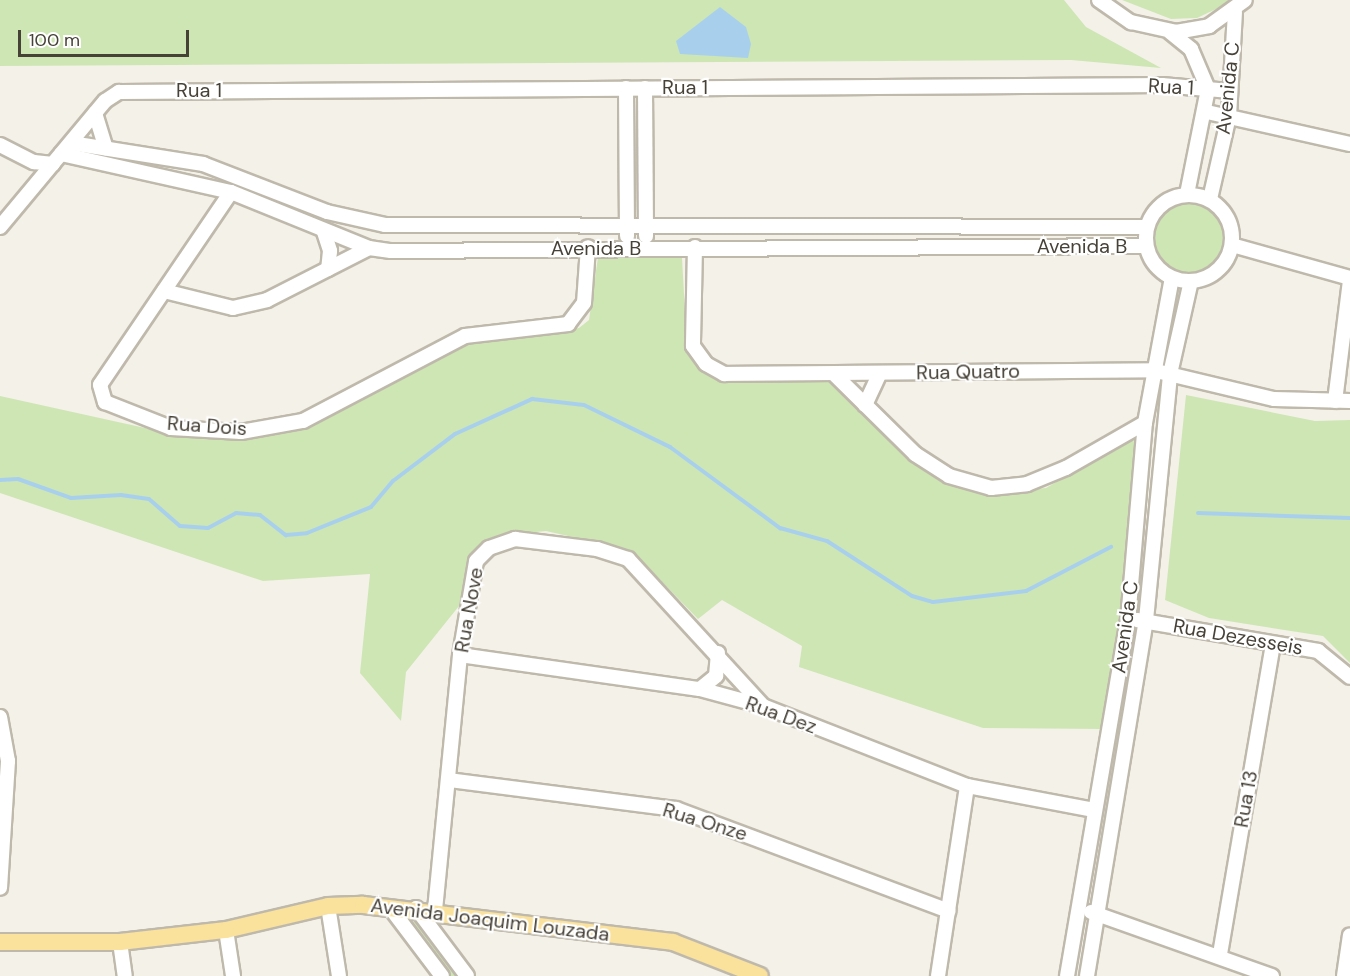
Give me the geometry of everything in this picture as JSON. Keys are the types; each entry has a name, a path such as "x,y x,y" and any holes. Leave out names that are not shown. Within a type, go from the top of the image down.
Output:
{"main road":[{"name":"Avenida Joaquim Louzada","path":"0,942 120,942 226,930 328,906 392,910 416,908 672,942 760,976"}],"street":[{"path":"1100,0 1131,22 1170,32 1209,27 1235,12 1245,0"},
{"name":"Avenida C","path":"1210,199 1229,116 1235,12"},
{"name":"Avenida C","path":"1170,32 1191,49 1208,89 1207,112 1187,194"},
{"path":"626,88 626,247"},
{"path":"645,88 645,247"},
{"name":"Rua 1","path":"0,227 111,95 141,91 645,88 1208,89 1230,91"},
{"path":"1207,112 1350,144"},
{"path":"95,113 106,148"},
{"name":"Avenida B","path":"71,143 203,164 327,212 385,225 627,229 1147,227"},
{"name":"Avenida B","path":"0,145 34,162 57,159 231,192 324,232 369,248 1146,246"},
{"name":"Rua Dois","path":"231,192 99,385 100,394 105,402 171,428 241,432 303,421 334,408 465,336 568,324 584,303 588,247"},
{"path":"1187,194 1210,199 1228,218 1232,245 1218,270 1191,281 1172,278 1160,270 1146,246 1147,227 1161,204 1187,194"},
{"path":"324,232 330,251 327,269"},
{"path":"1232,245 1350,279 1335,401"},
{"name":"Rua Quatro","path":"695,247 693,346 706,364 723,374 1152,370 1274,399 1350,401"},
{"path":"164,291 233,308 267,300 369,248"},
{"name":"Avenida C","path":"1067,976 1128,620 1145,423 1152,370 1172,278"},
{"name":"Avenida C","path":"1087,976 1146,620 1170,374 1191,281"},
{"path":"865,405 880,373"},
{"path":"834,374 915,454 949,477 991,488 1027,484 1066,468 1145,423"},
{"name":"Rua Nove","path":"435,910 460,655 476,561 489,548 515,539 597,549 628,560 718,653 763,706"},
{"name":"Rua Dezesseis","path":"1128,620 1146,620 1318,651 1347,673"},
{"name":"Rua 13","path":"1220,954 1273,644"},
{"path":"700,689 716,676 718,653"},
{"name":"Rua Dez","path":"460,655 700,689 763,706 967,786 1094,810"},
{"path":"0,717 8,761 0,888"},
{"name":"Rua Onze","path":"448,780 676,809 949,910"},
{"path":"938,976 967,786"},
{"path":"328,906 339,976"},
{"path":"416,908 467,976"},
{"path":"1080,908 1220,954 1272,976"},
{"path":"392,910 442,976"},
{"path":"226,930 233,976"},
{"path":"1344,976 1350,935"},
{"path":"120,942 126,976"}],"green space":[{"path":"0,0 1064,0 1086,27 1161,68 1071,60 0,66"},
{"path":"1122,0 1235,0 1197,18 1171,19"},
{"path":"1188,199 1203,202 1215,210 1223,222 1226,237 1223,252 1215,264 1203,272 1188,275 1173,272 1161,264 1153,252 1150,237 1153,222 1161,210 1173,202"},
{"path":"598,257 682,258 687,347 700,369 715,379 830,380 925,468 951,484 982,494 1046,488 1128,440 1137,442 1121,618 1101,729 983,728 799,667 802,646 722,600 698,619 640,559 617,547 546,531 506,535 473,554 459,606 406,672 401,721 360,673 370,574 263,581 0,493 0,396 195,439 256,436 314,424 465,344 579,328 589,320"},
{"path":"1186,395 1315,421 1350,420 1350,663 1323,636 1209,618 1165,600"},
{"path":"421,920 462,976 449,976 410,923"}],"water":[{"path":"720,7 746,27 751,44 748,58 680,54 676,41"}],"waterway":[{"path":"0,480 18,479 71,498 121,495 149,499 180,526 208,528 236,513 260,515 286,535 307,533 371,507 393,481 455,434 532,399 584,405 670,447 780,528 827,541 912,596 933,602 1026,591 1111,547"},
{"path":"1198,513 1350,518"}]}
